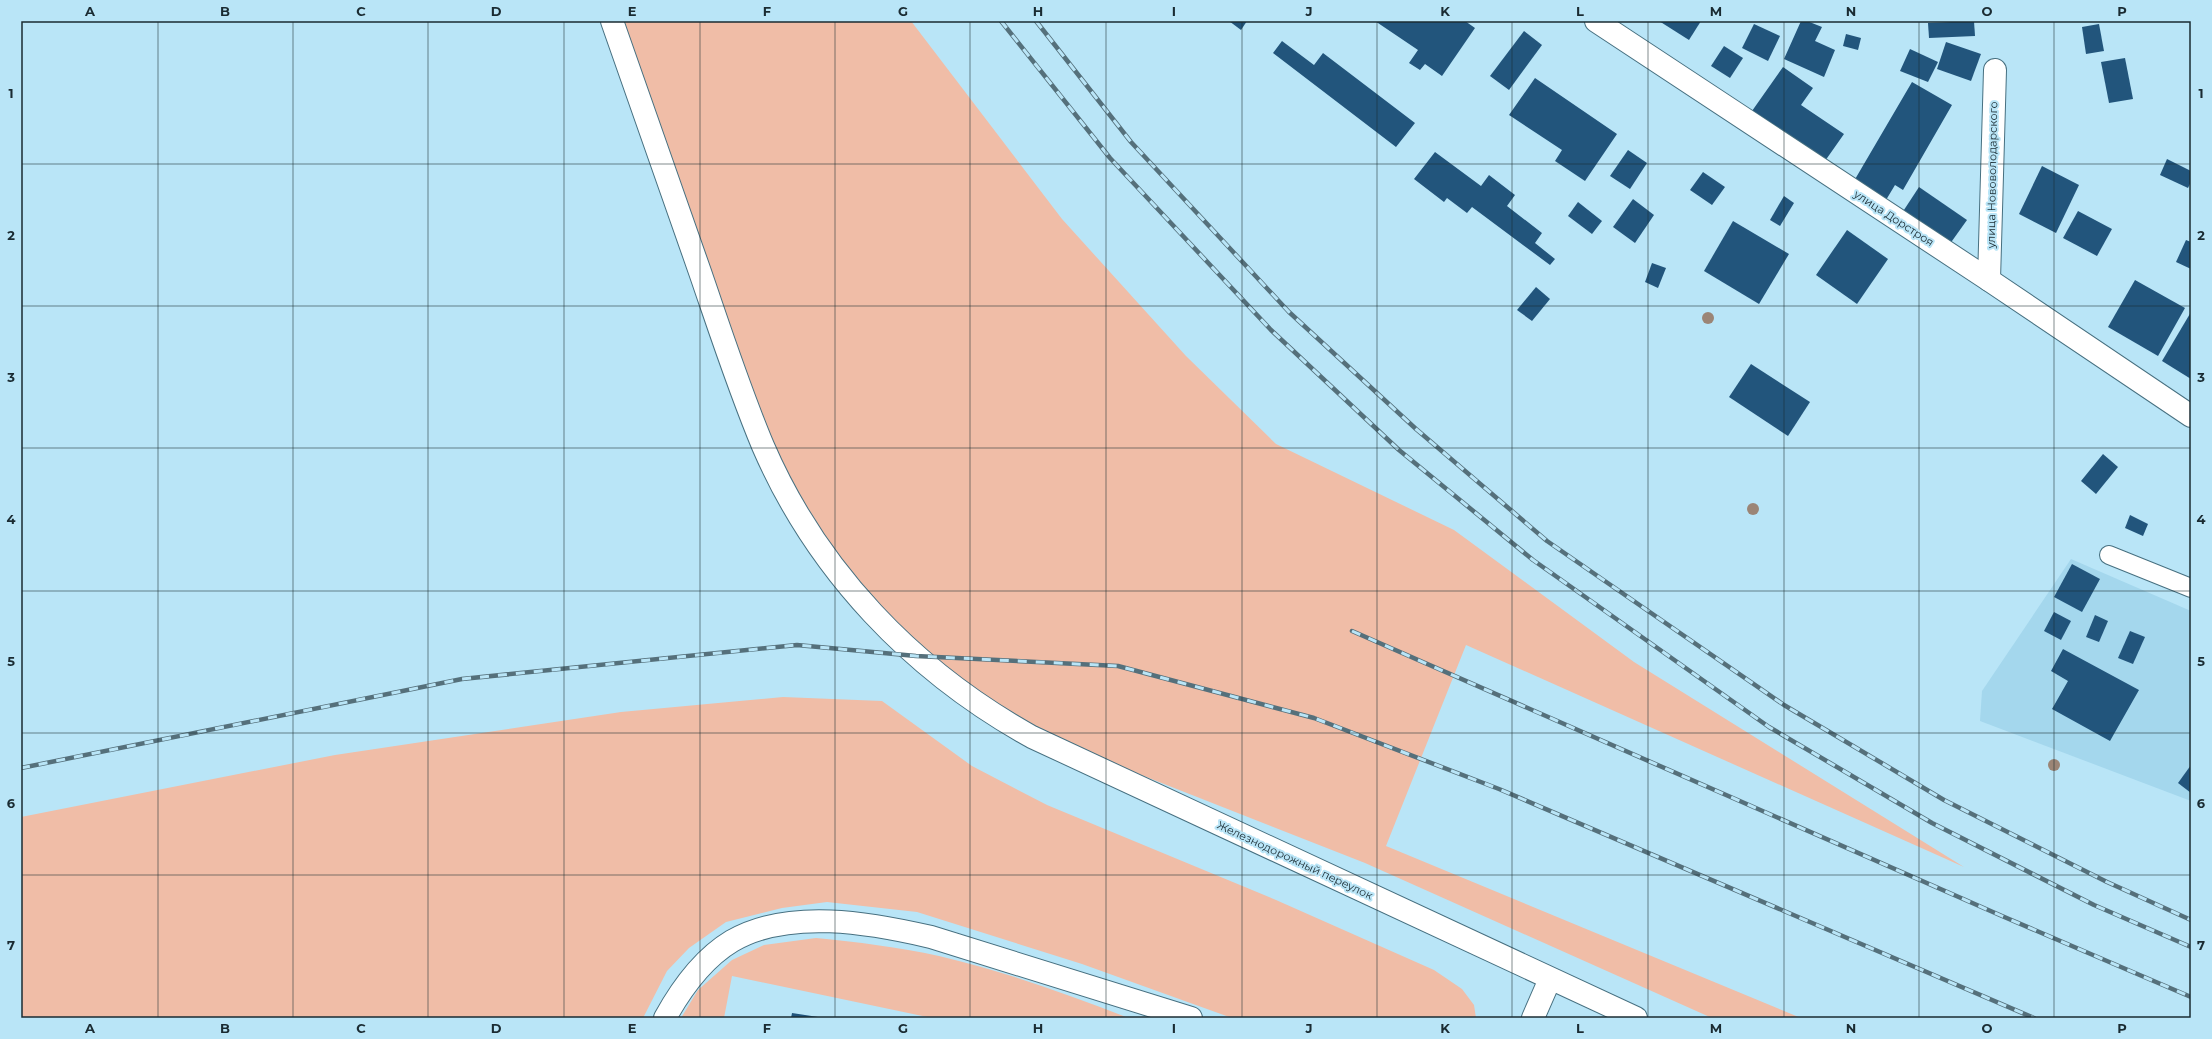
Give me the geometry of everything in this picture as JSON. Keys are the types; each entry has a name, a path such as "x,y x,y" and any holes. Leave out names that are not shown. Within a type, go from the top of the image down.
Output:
{"street":[{"name":"Железнодорожный переулок","path":"612,21 739,385 763,447 806,529 830,565 858,599 899,640 959,692 994,716 1032,737 1636,1018"},
{"name":"улица Дорстроя","path":"1596,21 1989,280 2191,416"},
{"name":"улица Нововолодарского","path":"1989,280 1994,70"},
{"path":"665,1018 681,989 708,959 731,942 751,932 799,923 844,921 890,927 931,937 1142,1011 1191,1018"},
{"path":"1533,1018 1550,979"}],"lane":[{"path":"2108,555 2191,588"}],"shaded area":[{"path":"616,21 911,21 1062,219 1186,356 1276,444 1454,530 1634,662 1964,867 1466,645 1386,846 1801,1018 1712,1018 1365,863 1009,723 895,633 835,556 773,449"},
{"path":"2071,559 2191,611 2191,801 1980,721 1982,691"},
{"path":"783,697 882,701 972,766 1047,805 1276,900 1434,970 1462,989 1474,1005 1476,1018 1232,1018 1082,964 917,912 827,902 782,908 726,922 689,948 667,971 643,1018 21,1018 21,817 335,755 621,712"},
{"path":"816,938 893,947 939,956 987,968 1080,999 1126,1017 932,1018 732,976 724,1018 681,1018 698,990 732,960 764,945"}],"building":[{"path":"1229,21 1247,21 1241,30"},
{"path":"1375,21 1465,21 1475,28 1442,76 1425,64 1420,70 1409,63 1418,50"},
{"path":"1659,21 1701,21 1689,40"},
{"path":"1801,21 1807,21 1822,27 1815,41 1835,50 1824,77 1784,59"},
{"path":"1974,21 1975,36 1929,38 1928,23"},
{"path":"1754,24 1780,36 1768,61 1742,48"},
{"path":"2099,24 2104,51 2086,54 2082,27"},
{"path":"1524,31 1542,45 1509,90 1490,76"},
{"path":"1846,34 1861,38 1858,50 1843,46"},
{"path":"1282,41 1314,65 1323,53 1415,123 1396,147 1273,53"},
{"path":"1946,42 1981,54 1971,81 1937,69"},
{"path":"1724,46 1743,58 1730,78 1711,66"},
{"path":"1910,49 1938,62 1928,82 1900,71"},
{"path":"2125,58 2133,99 2109,103 2101,62"},
{"path":"1783,67 1813,88 1801,105 1844,134 1825,161 1752,111"},
{"path":"1535,78 1617,134 1585,181 1555,161 1562,150 1509,115"},
{"path":"1912,82 1952,105 1903,190 1895,185 1886,200 1854,181"},
{"path":"1628,150 1647,163 1630,189 1610,176"},
{"path":"1435,152 1481,186 1489,175 1515,195 1507,206 1542,233 1535,243 1555,259 1550,265 1472,207 1467,213 1447,198 1444,202 1414,179"},
{"path":"2167,159 2191,171 2191,182 2188,188 2160,175"},
{"path":"2042,166 2079,185 2056,233 2019,214"},
{"path":"1703,172 1725,187 1712,205 1690,190"},
{"path":"1919,187 1967,220 1947,248 1900,216"},
{"path":"1784,196 1794,203 1780,226 1770,220"},
{"path":"1633,199 1654,215 1635,243 1613,227"},
{"path":"1578,202 1602,221 1592,234 1568,216"},
{"path":"2078,211 2112,229 2097,256 2063,238"},
{"path":"1733,221 1789,254 1759,304 1704,271"},
{"path":"1847,230 1888,259 1857,304 1816,275"},
{"path":"2186,240 2191,242 2191,269 2176,262"},
{"path":"1652,263 1666,268 1658,288 1645,282"},
{"path":"2135,280 2185,308 2158,356 2108,327"},
{"path":"1536,287 1550,299 1532,321 1517,310"},
{"path":"2191,312 2191,379 2162,361"},
{"path":"1751,364 1810,402 1788,436 1729,397"},
{"path":"2103,454 2118,467 2096,494 2081,481"},
{"path":"2130,515 2148,524 2143,536 2125,528"},
{"path":"2072,564 2100,579 2082,612 2054,597"},
{"path":"2054,612 2071,621 2061,640 2044,631"},
{"path":"2095,615 2108,621 2099,642 2086,637"},
{"path":"2130,631 2145,637 2133,664 2118,658"},
{"path":"2063,649 2139,690 2110,741 2052,709 2068,681 2051,671"},
{"path":"2191,765 2191,793 2178,783"},
{"path":"792,1013 818,1017 818,1018 791,1018"}],"railway":[{"path":"1001,21 1110,158 1271,330 1399,450 1533,560 1769,727 1932,823 2094,905 2191,947"},
{"path":"1036,21 1131,142 1289,312 1416,429 1547,541 1784,705 1944,800 2107,882 2191,920"},
{"path":"1352,631 2002,916 2191,997"},
{"path":"21,768 462,679 797,645 916,656 1118,666 1314,718 1499,789 2034,1018"}]}
